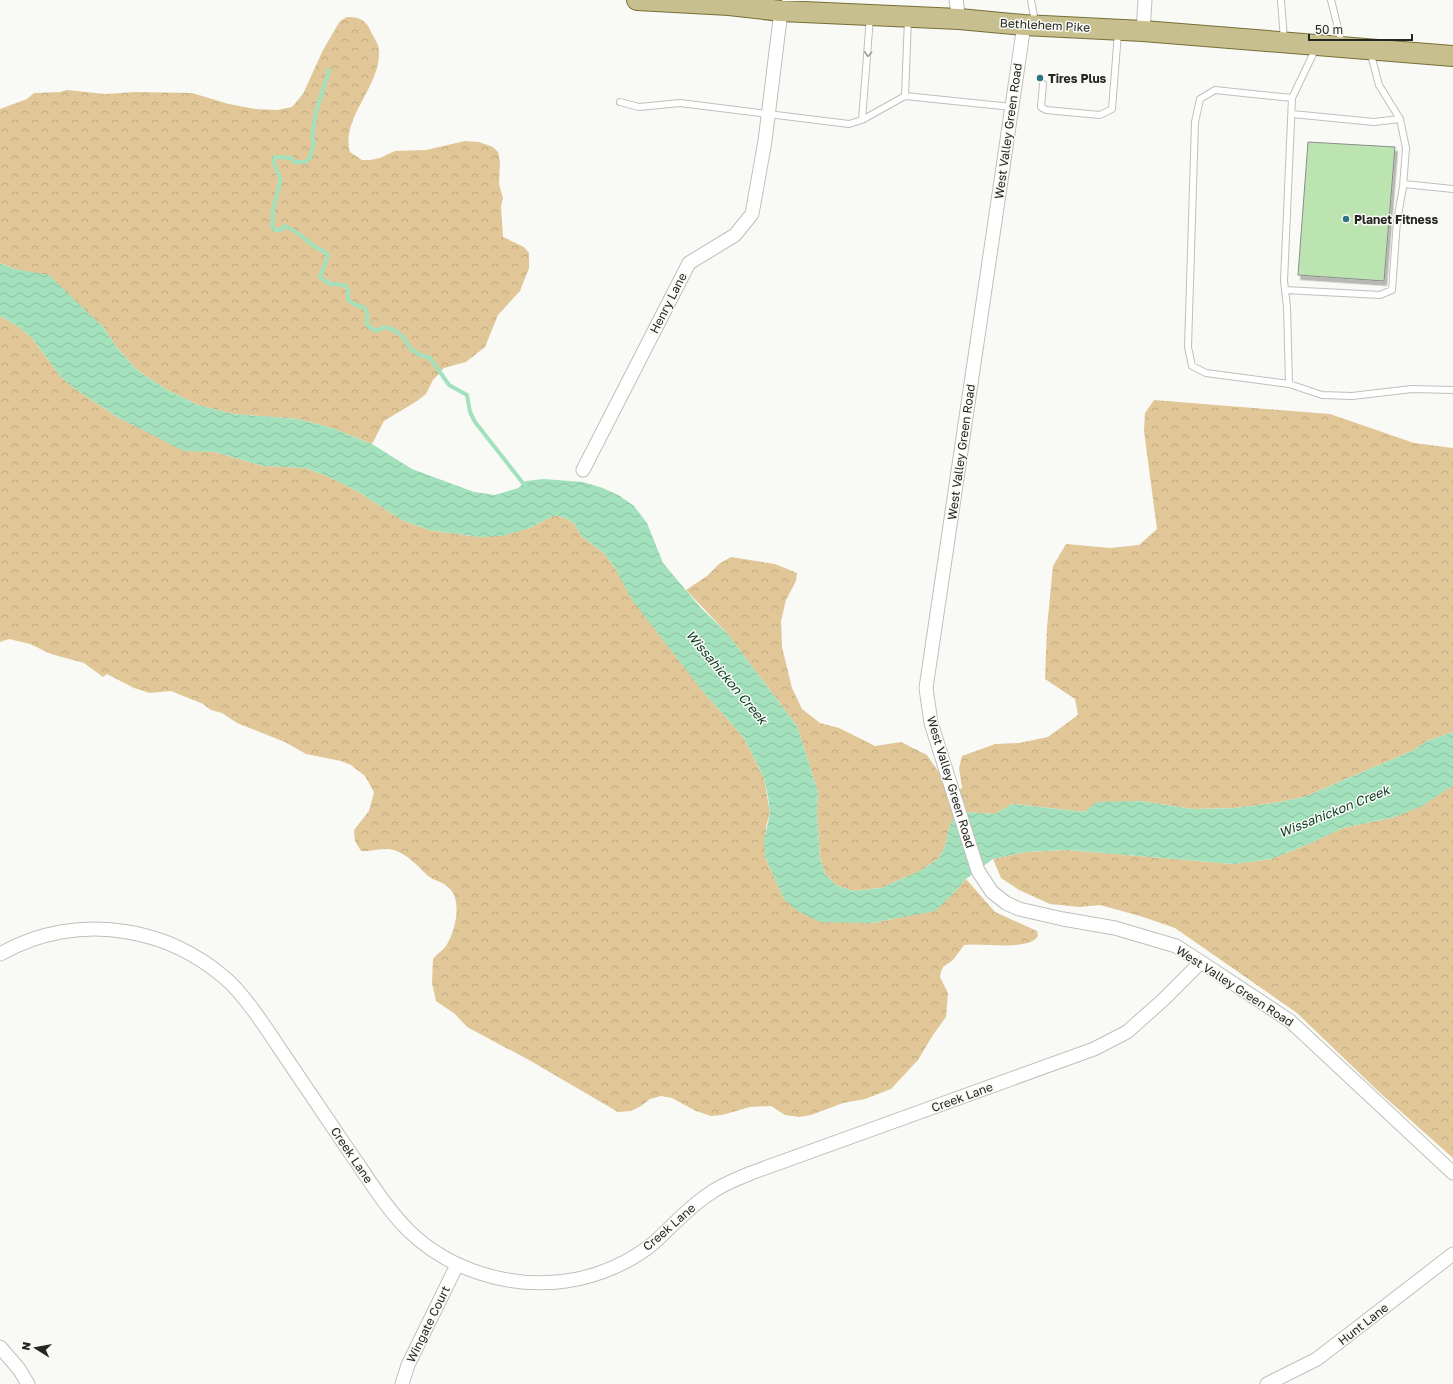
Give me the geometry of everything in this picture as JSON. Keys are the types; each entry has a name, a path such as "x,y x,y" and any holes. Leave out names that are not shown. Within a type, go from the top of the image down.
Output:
{"main road":[{"name":"Bethlehem Pike","path":"637,0 729,5 781,11 959,19 1030,25 1143,31 1453,56"}],"street":[{"path":"956,0 959,19"},
{"path":"1143,31 1145,0"},
{"name":"Henry Lane","path":"583,470 689,263 735,235 752,214 765,141 767,113 781,11"},
{"name":"West Valley Green Road","path":"1030,25 1012,107 926,688 930,723 978,871 992,892 1006,903 1020,910 1115,928 1176,946 1290,1021 1453,1173"},
{"name":"Creek Lane","path":"0,954 35,938 65,931 97,928 118,930 148,936 196,957 227,980 263,1024 393,1213 424,1244 457,1265 492,1277 532,1283 579,1280 604,1271 654,1243 699,1201 720,1186 751,1173 1088,1052 1127,1032 1163,1000 1200,962"},
{"name":"Hunt Lane","path":"1267,1384 1317,1359 1453,1254"},
{"name":"Wingate Court","path":"402,1384 408,1365 457,1265"},
{"path":"0,1347 19,1369 28,1384"}],"lane":[{"path":"1030,25 1031,0"},
{"path":"1281,0 1284,42"},
{"path":"1331,0 1342,47"},
{"path":"862,120 871,15"},
{"path":"905,96 908,17"},
{"path":"1043,84 1041,107 1046,110 1100,115 1112,109 1118,30"},
{"path":"1288,384 1285,290 1292,98 1317,45"},
{"path":"1285,290 1380,295 1392,290 1397,221 1404,184 1406,148 1400,119 1378,86 1369,50"},
{"path":"1292,98 1216,90 1200,99 1195,122 1188,347 1192,366 1206,373 1288,384 1322,395 1352,396 1412,389 1453,390"},
{"path":"620,102 639,107 680,103 849,124 862,120 905,96 1012,107"},
{"path":"1292,114 1374,122 1400,119"},
{"path":"1404,184 1453,189"}],"green space":[{"path":"347,17 360,19 366,23 377,42 379,51 378,64 374,77 355,115 351,127 348,140 350,152 362,160 370,160 380,158 395,151 426,150 465,141 479,142 493,147 498,152 500,161 499,184 503,198 501,206 503,237 524,247 529,253 529,268 520,291 498,315 485,347 466,362 444,368 433,380 426,394 384,421 372,444 332,428 298,419 233,414 198,405 167,390 137,370 118,349 103,327 70,297 29,273 0,263 0,109 27,99 34,93 60,92 67,90 105,94 136,92 192,93 229,104 255,109 277,110 292,107 303,94 323,50 340,21"},
{"path":"0,316 19,327 32,338 61,377 75,389 119,418 184,450 215,452 263,466 306,468 357,491 402,520 429,530 480,537 530,528 555,515 565,518 575,524 581,536 604,553 701,689 744,738 764,778 770,813 766,826 765,857 784,899 871,923 893,919 952,895 966,879 995,912 1037,931 1038,936 1033,941 1025,944 964,945 953,960 943,967 941,972 940,977 948,993 946,1017 918,1060 891,1089 865,1099 843,1103 811,1115 799,1117 785,1115 771,1106 750,1107 722,1115 711,1116 696,1111 672,1098 661,1096 650,1099 631,1111 618,1112 529,1060 467,1027 455,1014 436,1001 432,983 433,959 446,946 455,925 457,908 456,901 447,886 428,876 404,854 386,849 361,851 355,841 354,830 369,811 374,792 365,776 351,765 341,761 306,754 285,742 237,723 222,713 211,710 203,704 171,691 150,693 134,688 107,674 103,677 84,663 51,654 30,644 9,639 0,642"},
{"path":"1154,400 1330,414 1414,443 1453,448 1453,732 1427,741 1414,750 1304,797 1274,803 1235,808 1193,809 1139,801 1084,812 1013,804 994,814 964,812 949,827 946,844 939,858 922,870 881,888 853,891 836,885 825,874 820,858 817,812 818,792 797,726 727,633 686,590 707,576 719,564 731,557 775,564 797,573 796,581 786,600 781,621 782,647 792,688 802,709 820,723 839,728 875,746 901,742 927,755 940,774 948,795 962,788 959,768 962,756 995,744 1019,743 1048,737 1078,715 1075,699 1045,679 1047,627 1053,566 1066,544 1110,548 1139,545 1157,529 1144,431 1145,413"},
{"path":"1453,786 1453,1158 1379,1092 1297,1013 1175,928 1140,916 1100,905 1080,907 1050,904 1019,890 1001,878 993,859 1026,852 1067,850 1234,864 1271,859 1343,828 1395,817"}],"water":[{"name":"Wissahickon Creek","path":"0,263 15,269 49,275 103,327 118,349 137,370 167,390 198,405 233,414 298,419 332,428 372,444 412,469 474,492 495,495 518,488 526,481 544,479 583,482 603,488 620,496 634,506 647,523 663,563 701,608 727,633 797,726 818,792 817,812 820,858 825,874 836,885 853,891 881,888 922,870 939,858 946,844 949,827 955,815 964,812 994,814 1013,804 1084,812 1097,802 1139,801 1193,809 1235,808 1274,803 1304,797 1414,750 1427,741 1453,732 1453,786 1422,806 1395,817 1343,828 1271,859 1234,864 1067,850 1026,852 993,859 966,879 935,911 871,923 820,922 796,910 784,899 765,857 764,840 770,813 768,797 764,778 744,738 701,689 632,600 615,568 604,553 581,536 575,524 565,518 555,515 530,528 502,536 480,537 429,530 402,520 357,491 306,468 263,466 215,452 184,451 119,418 75,389 61,377 32,338 19,327 0,316"}],"building":[{"name":"Planet Fitness","path":"1308,142 1395,147 1384,281 1298,275"}],"waterway":[{"path":"329,70 316,112 312,138 314,143 310,158 305,162 294,162 291,158 275,157 274,163 280,177 280,183 273,209 272,226 276,230 281,230 285,226 301,235 315,247 325,252 328,256 320,277 330,284 345,285 348,290 348,300 363,307 367,312 367,325 376,331 385,327 394,330 402,336 411,349 420,355 430,358 449,385 467,395 470,412 475,422 526,487"}],"place":[{"name":"Tires Plus","path":"1040,78"},
{"name":"Planet Fitness","path":"1346,219"}]}
